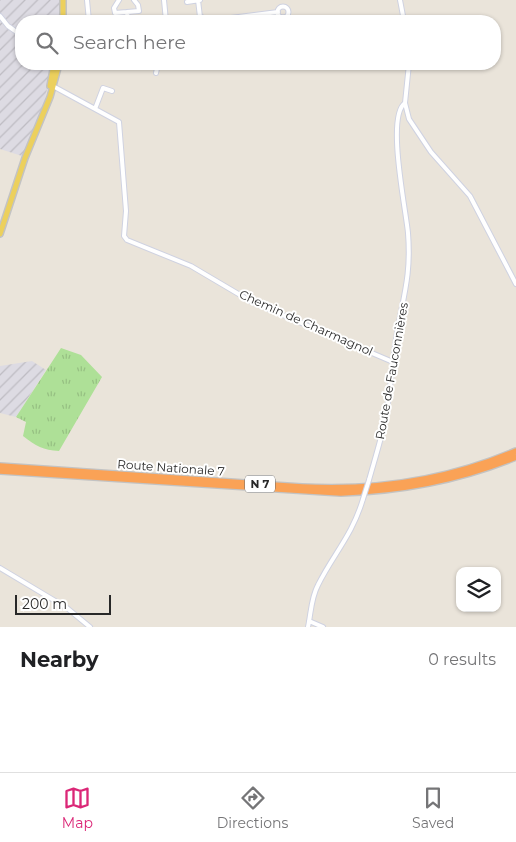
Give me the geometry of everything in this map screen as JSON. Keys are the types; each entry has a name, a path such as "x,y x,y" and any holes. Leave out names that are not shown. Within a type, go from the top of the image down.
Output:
{"highway":[{"name":"Route Nationale 7","path":"0,466 342,488 388,485 431,478 476,466 516,451"},
{"name":"Route Nationale 7","path":"0,471 342,493 386,490 432,483 477,471 516,457"}],"main road":[{"path":"63,0 63,15"},
{"path":"52,86 53,70"},
{"path":"0,234 57,70"}],"street":[{"path":"87,0 88,15"},
{"path":"119,0 114,8 115,13 139,10 134,0"},
{"path":"164,0 165,15"},
{"path":"187,2 199,0 200,15"},
{"path":"269,15 279,14 282,0"},
{"path":"400,0 403,15"},
{"path":"281,7 288,9 286,15"},
{"path":"0,16 15,31"},
{"name":"Route de Fauconnières","path":"308,627 317,586 347,540 363,499 384,425 398,326 408,286 408,233 401,192 398,146 399,114 402,105 405,103 408,70"},
{"name":"Chemin de Charmagnol","path":"52,86 120,122 126,211 124,236 127,240 191,266 252,302 393,362"},
{"path":"95,109 103,88 112,91"},
{"path":"405,103 409,119 422,140 478,208 516,284"},
{"path":"0,568 59,603 90,627"},
{"path":"309,621 323,627"}],"shaded area":[{"path":"0,0 61,0 60,15 15,15 15,70 51,70 44,104 22,156 0,149"},
{"path":"32,361 46,370 16,417 0,413 0,366"}],"green space":[{"path":"61,348 81,355 102,377 59,451 40,447 23,436 26,422 16,417"}]}
